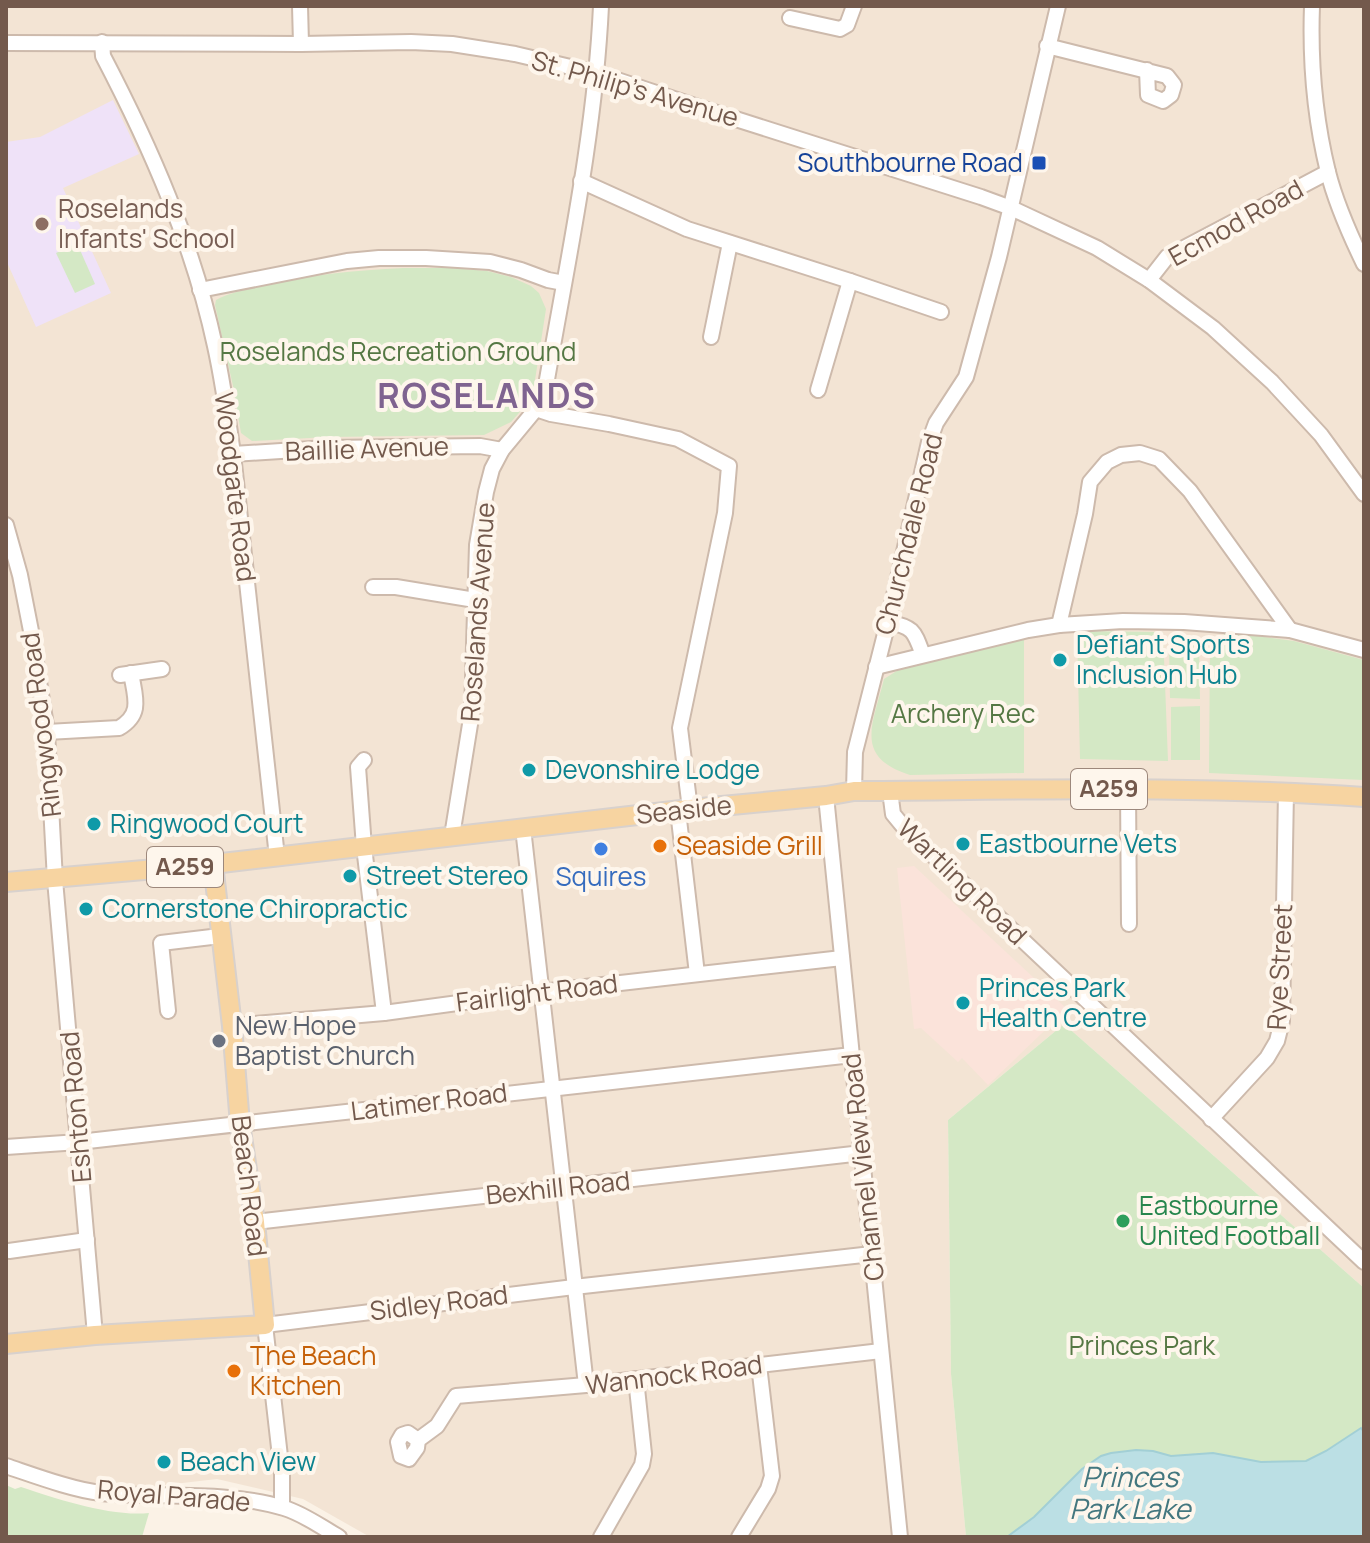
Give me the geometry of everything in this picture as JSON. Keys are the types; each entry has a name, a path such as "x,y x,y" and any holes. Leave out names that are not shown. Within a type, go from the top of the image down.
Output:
{"main road":[{"name":"Seaside","path":"6,882 213,864 854,791 1128,789 1286,791 1364,797"},
{"name":"Beach Road","path":"213,864 265,1325"},
{"name":"Sidley Road","path":"6,1344 95,1335 265,1325"}],"street":[{"path":"300,6 301,44"},
{"name":"Roselands Avenue","path":"452,836 472,712 477,545 486,492 492,469 502,450 536,409 545,391 581,181 596,73 601,6"},
{"path":"790,18 840,29 847,25 854,6"},
{"path":"1312,6 1313,74 1328,172 1364,264"},
{"name":"Churchdale Road","path":"854,791 855,752 929,442 936,423 966,377 1011,208 1054,7"},
{"name":"Woodgate Road","path":"102,42 103,56 143,136 170,201 200,290 214,344 233,454 277,857"},
{"name":"St. Philip's Avenue","path":"6,43 411,42 452,44 515,54 596,73 1011,208"},
{"path":"1047,46 1147,70"},
{"name":"Ecmod Road","path":"1149,280 1167,257 1328,172"},
{"path":"581,181 687,229 941,312"},
{"path":"1011,208 1097,248 1149,280 1213,328 1272,382 1321,435 1364,494"},
{"path":"711,337 730,243"},
{"path":"200,290 347,261 379,258 490,262 564,283"},
{"path":"818,390 850,281"},
{"path":"536,409 678,439 729,466 725,513 680,728 697,974"},
{"name":"Baillie Avenue","path":"233,454 327,448 480,446 502,450"},
{"path":"1059,625 1090,482 1107,462 1121,455 1140,453 1159,459 1190,491 1290,630"},
{"name":"Ringwood Road","path":"6,525 20,575 47,732 55,880"},
{"path":"373,587 396,587 475,600"},
{"path":"876,667 1028,630 1123,621 1290,630 1364,650"},
{"path":"888,622 906,626 915,632 923,655"},
{"path":"47,732 119,728 133,718 136,709 125,674 162,669"},
{"path":"364,760 358,767 364,847 384,1013"},
{"path":"1128,789 1129,924"},
{"name":"Wartling Road","path":"890,791 893,814 907,831 1364,1262"},
{"name":"Rye Street","path":"1211,1119 1267,1058 1277,1041 1282,1021 1286,791"},
{"name":"Channel View Road","path":"826,796 900,1537"},
{"path":"523,828 586,1385"},
{"name":"Eshton Road","path":"55,880 95,1335"},
{"path":"168,1011 161,943 220,936"},
{"name":"Fairlight Road","path":"232,1026 384,1013 842,958"},
{"name":"Latimer Road","path":"6,1147 79,1142 852,1055"},
{"name":"Bexhill Road","path":"255,1222 862,1153"},
{"path":"9,1251 87,1240"},
{"name":"Sidley Road","path":"265,1325 872,1254"},
{"name":"Beach Road","path":"265,1325 282,1474 282,1507"},
{"name":"Wannock Road","path":"418,1440 437,1426 456,1396 586,1385 881,1351"},
{"path":"739,1537 768,1489 772,1476 759,1365"},
{"path":"601,1537 642,1465 644,1454 636,1379"},
{"name":"Royal Parade","path":"6,1466 97,1492 243,1499 282,1507 339,1537"}],"shaded area":[{"path":"6,6 1364,6 1364,1288 1064,1024 948,1120 951,1374 966,1537 370,1537 303,1499 217,1479 96,1493 6,1460"},
{"name":"Roselands Infants' School","path":"113,100 139,154 63,188 111,293 36,327 6,260 6,142 40,137"},
{"path":"914,866 1067,1009 988,1085 962,1058 958,1062 921,1028 914,1029 897,868"}],"green space":[{"path":"77,243 95,284 75,293 56,253"},
{"name":"Roselands Recreation Ground","path":"404,268 487,271 511,277 539,293 546,309 533,393 511,422 484,435 252,441 241,433 216,300 295,279"},
{"path":"1077,631 1163,632 1168,761 1080,759"},
{"path":"1227,632 1294,641 1364,660 1364,780 1209,773 1210,647"},
{"name":"Archery Rec","path":"1024,637 1024,773 910,775 880,759 874,749 872,724 884,679 908,666"},
{"path":"1199,643 1200,699 1170,698 1169,644"},
{"path":"1200,706 1200,760 1171,760 1171,707"},
{"name":"Princes Park","path":"1064,1024 1364,1288 1364,1537 966,1537 951,1374 948,1120"},
{"path":"6,1485 101,1510 149,1513 142,1537 6,1537"}],"water":[{"name":"Princes Park Lake","path":"1361,1428 1364,1432 1364,1537 1007,1537 1034,1517 1082,1469 1101,1456 1136,1450 1171,1456 1213,1453 1261,1462 1306,1461"}],"place":[{"name":"Southbourne Road","path":"1039,163"},
{"name":"Roselands Infants' School","path":"42,224"},
{"name":"Defiant Sports Inclusion Hub","path":"1060,660"},
{"name":"Devonshire Lodge","path":"529,770"},
{"name":"Ringwood Court","path":"94,824"},
{"name":"Eastbourne Vets","path":"963,844"},
{"name":"Seaside Grill","path":"660,846"},
{"name":"Squires","path":"601,849"},
{"name":"Street Stereo","path":"350,876"},
{"name":"Cornerstone Chiropractic","path":"86,909"},
{"name":"Princes Park Health Centre","path":"963,1003"},
{"name":"New Hope Baptist Church","path":"219,1041"},
{"name":"Eastbourne United Football","path":"1123,1221"},
{"name":"The Beach Kitchen","path":"234,1371"},
{"name":"Beach View","path":"164,1462"}],"district":[{"name":"ROSELANDS","path":"487,396"}]}
